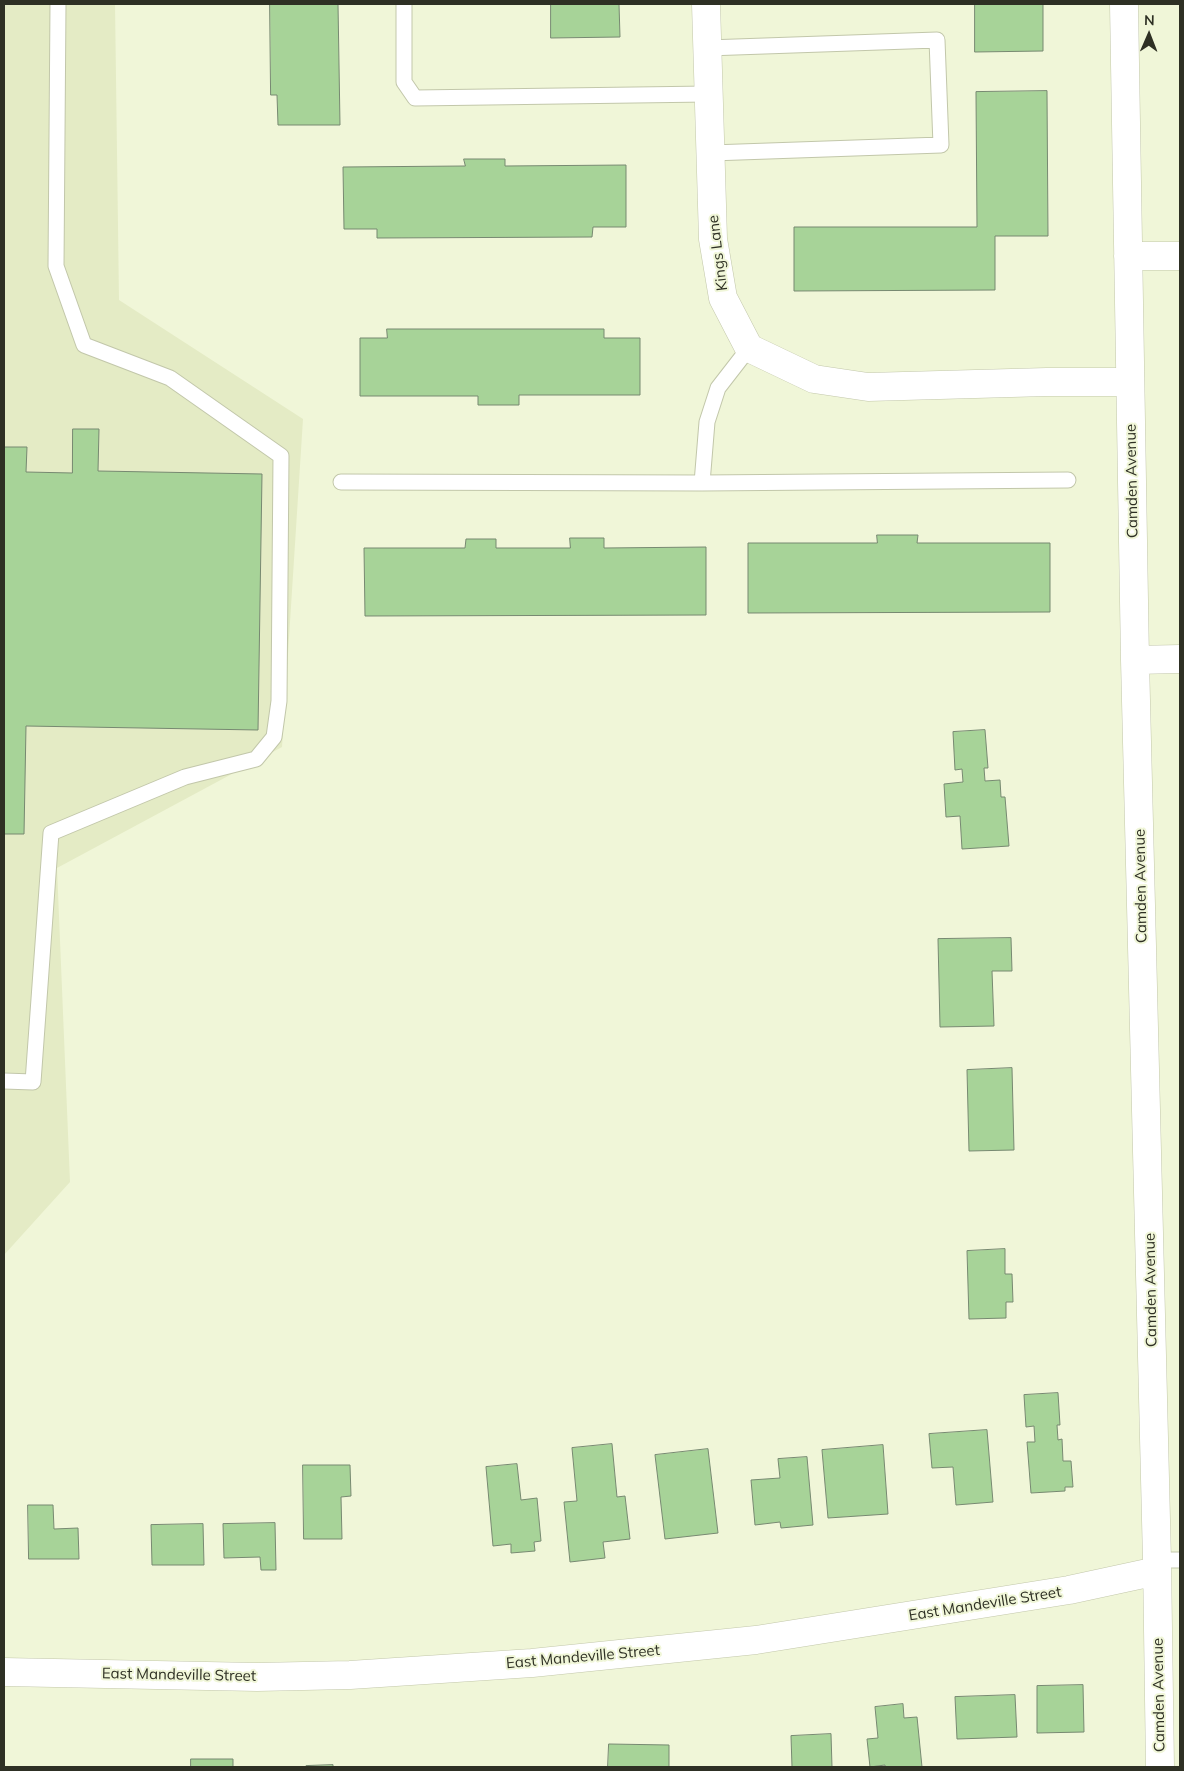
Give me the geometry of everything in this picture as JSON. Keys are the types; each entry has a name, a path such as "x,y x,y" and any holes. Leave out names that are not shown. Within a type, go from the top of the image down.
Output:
{"street":[{"name":"Kings Lane","path":"706,4 713,239 723,298 750,348"},
{"name":"Camden Avenue","path":"1124,4 1135,660 1165,1564 1160,1767"},
{"path":"1128,256 1180,256"},
{"path":"750,348 814,379 868,387 1046,382 1130,382"},
{"path":"1135,660 1180,659"},
{"name":"East Mandeville Street","path":"4,1672 257,1677 350,1675 532,1663 756,1640 1069,1590 1165,1564"}],"lane":[{"path":"4,1081 33,1082 51,833 185,777 256,759 274,737 279,701 281,456 170,378 84,345 56,266 58,4"},
{"path":"404,4 404,82 415,98 708,94"},
{"path":"706,48 937,40 938,59 941,145 710,153"},
{"path":"702,483 707,422 718,388 750,348"},
{"path":"341,482 702,483 1068,480"}],"shaded area":[{"path":"4,4 115,4 119,300 303,419 282,747 57,868 70,1182 4,1255"}],"building":[{"path":"270,4 338,4 340,125 278,125 277,95 271,95"},
{"path":"551,4 619,4 620,37 551,38"},
{"path":"975,4 1043,4 1043,51 975,52"},
{"path":"1047,91 1048,236 995,236 995,290 794,291 794,227 977,227 976,92"},
{"path":"464,159 505,159 505,166 626,165 626,227 593,227 592,237 377,238 377,229 344,229 343,167 465,166"},
{"path":"387,329 604,329 604,338 640,338 640,395 519,395 519,405 478,405 478,396 360,396 360,338 387,338"},
{"path":"73,429 99,429 98,471 262,474 258,730 26,726 24,834 4,834 4,447 27,447 26,472 72,473"},
{"path":"877,535 918,535 917,543 1050,543 1050,612 748,613 748,543 877,543"},
{"path":"570,538 604,538 604,548 706,547 706,615 365,616 364,548 465,548 466,539 496,539 496,548 570,548"},
{"path":"985,730 988,768 984,768 985,781 1000,780 1001,797 1005,797 1009,846 962,849 960,816 946,817 944,784 963,782 962,769 955,770 953,732"},
{"path":"1011,938 1012,971 992,971 994,1026 940,1027 938,939"},
{"path":"1012,1068 1014,1150 969,1151 967,1070"},
{"path":"1005,1249 1005,1274 1012,1274 1013,1302 1006,1302 1006,1318 969,1319 967,1251"},
{"path":"1058,1393 1060,1425 1057,1425 1058,1440 1062,1439 1063,1461 1071,1461 1073,1487 1065,1487 1065,1491 1031,1493 1027,1442 1035,1442 1034,1426 1026,1427 1024,1395"},
{"path":"987,1430 993,1502 956,1505 953,1467 932,1468 929,1434"},
{"path":"612,1444 617,1497 625,1496 630,1539 603,1542 605,1558 570,1562 564,1502 577,1501 572,1448"},
{"path":"883,1445 888,1514 828,1518 822,1450"},
{"path":"708,1449 718,1533 665,1539 655,1455"},
{"path":"807,1457 813,1525 781,1528 780,1522 755,1525 751,1480 780,1478 778,1459"},
{"path":"517,1464 521,1500 537,1498 541,1541 534,1542 535,1551 511,1553 511,1544 493,1546 486,1467"},
{"path":"303,1465 350,1465 351,1496 341,1497 342,1539 304,1539"},
{"path":"28,1505 53,1505 54,1529 78,1528 79,1559 29,1559"},
{"path":"275,1523 276,1570 261,1570 260,1557 224,1558 223,1524"},
{"path":"203,1524 204,1565 152,1565 151,1525"},
{"path":"1083,1685 1084,1732 1037,1733 1037,1686"},
{"path":"1015,1695 1017,1737 957,1739 955,1697"},
{"path":"903,1704 904,1718 917,1717 922,1767 885,1767 885,1765 870,1767 867,1739 878,1738 875,1707"},
{"path":"831,1734 832,1767 792,1767 791,1736"},
{"path":"609,1744 669,1745 669,1767 608,1767"},
{"path":"191,1759 233,1759 233,1767 191,1767"},
{"path":"333,1765 333,1767 306,1767 306,1766"}]}
